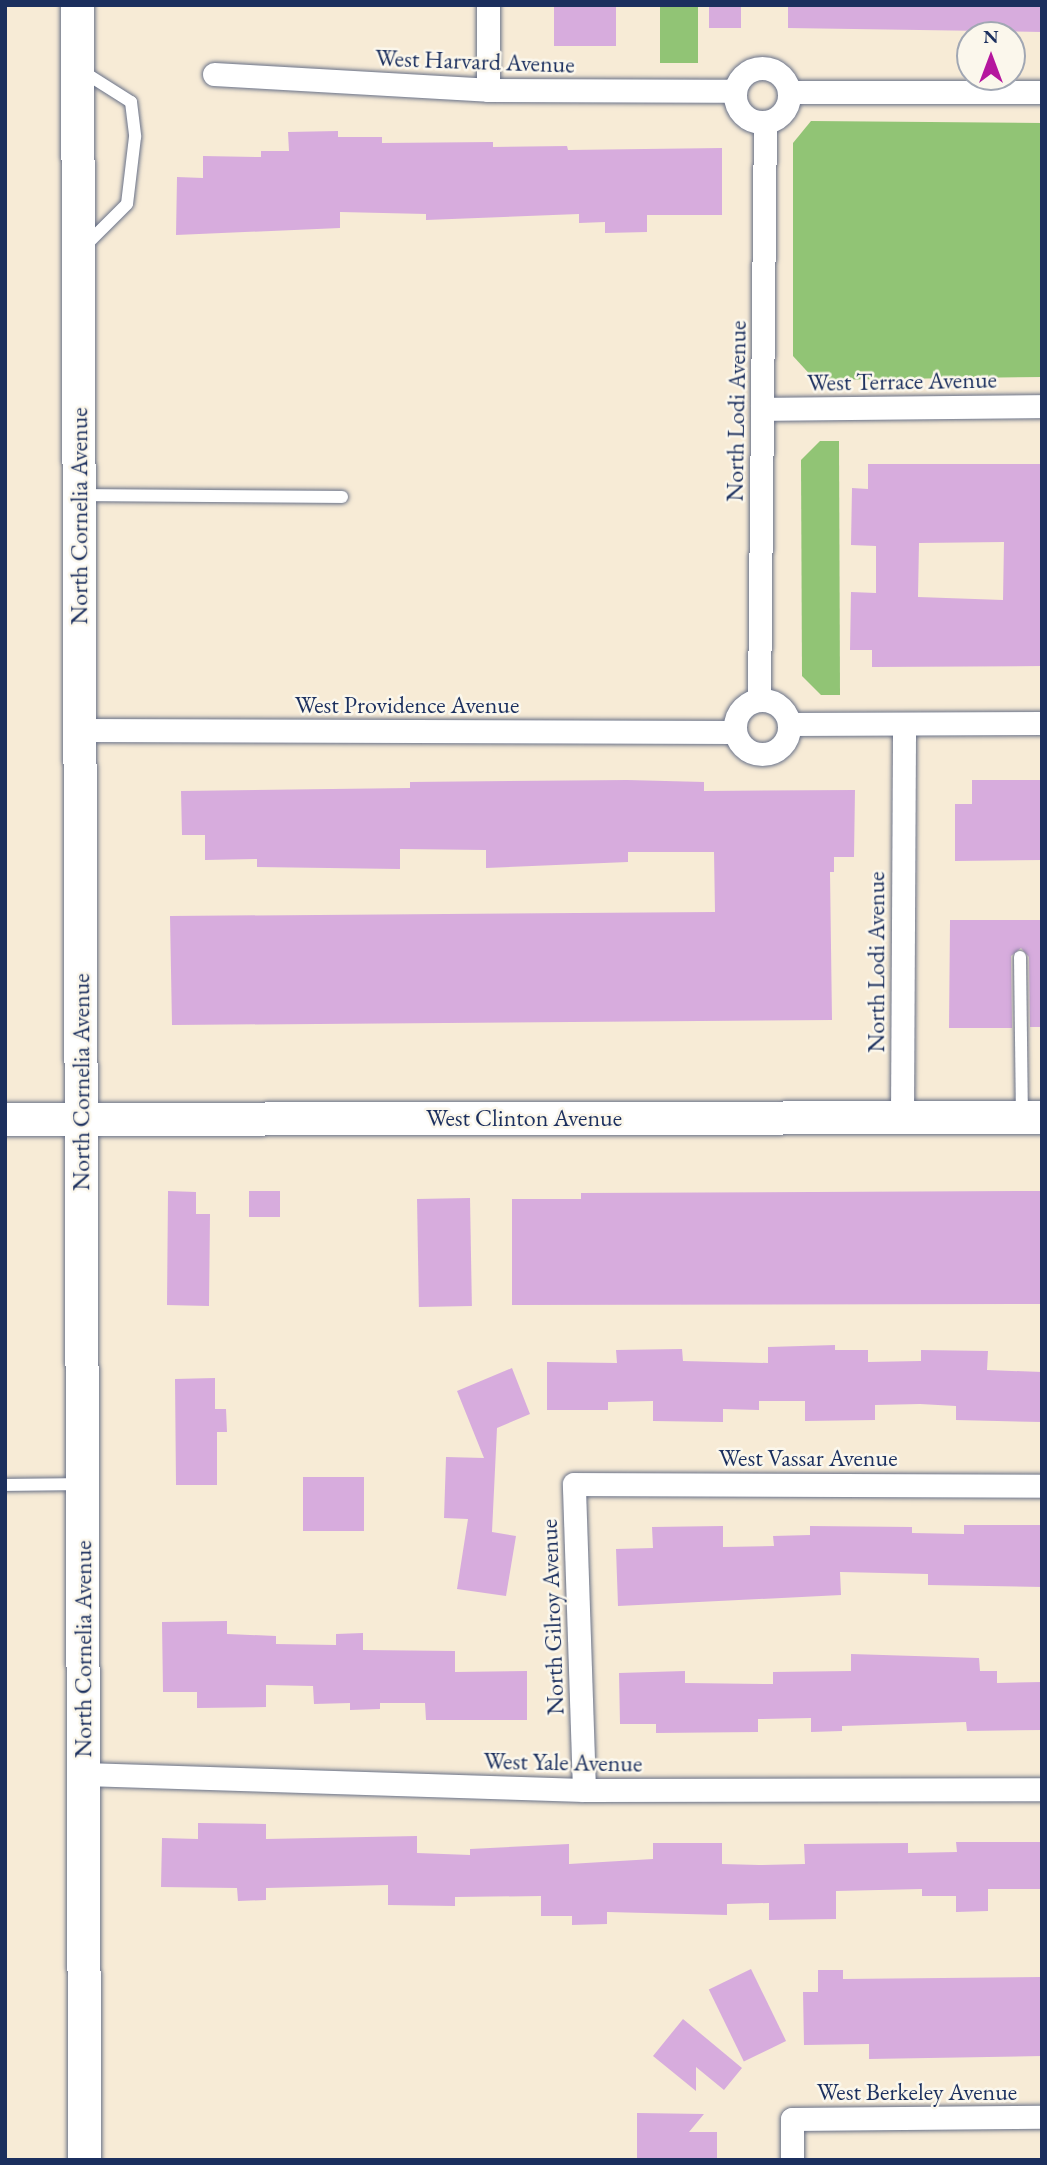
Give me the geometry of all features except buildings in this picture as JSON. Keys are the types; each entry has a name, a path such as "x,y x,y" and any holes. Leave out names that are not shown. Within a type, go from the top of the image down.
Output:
{"street":[{"name":"North Cornelia Avenue","path":"77,5 84,2160"},
{"path":"488,5 488,90"},
{"path":"767,68 782,76 789,92 781,115 765,122 743,114 735,91 743,76 767,68"},
{"name":"West Harvard Avenue","path":"214,74 488,90 735,91"},
{"path":"789,92 1042,92"},
{"name":"North Lodi Avenue","path":"759,700 765,122"},
{"name":"West Terrace Avenue","path":"762,409 1042,406"},
{"path":"759,700 782,709 789,724 785,742 762,755 744,748 735,732 738,715 759,700"},
{"path":"789,724 1042,723"},
{"name":"North Lodi Avenue","path":"902,1117 904,724"},
{"name":"West Providence Avenue","path":"79,730 735,732"},
{"name":"West Clinton Avenue","path":"5,1119 1032,1117"},
{"name":"West Vassar Avenue","path":"574,1484 1042,1486"},
{"name":"North Gilroy Avenue","path":"574,1484 584,1790"},
{"name":"West Yale Avenue","path":"84,1774 584,1790 1042,1789"},
{"name":"West Berkeley Avenue","path":"792,2160 792,2119 1042,2117"}],"lane":[{"path":"77,68 131,102 135,137 127,204 78,254"},
{"path":"78,495 342,497"},
{"path":"1020,957 1032,1117"},
{"path":"5,1485 83,1484"}],"green space":[{"path":"660,5 698,5 698,63 660,63"},
{"path":"811,121 1042,123 1042,377 815,380 793,356 793,143"},
{"path":"820,441 839,441 840,695 821,695 802,676 801,460"}]}
